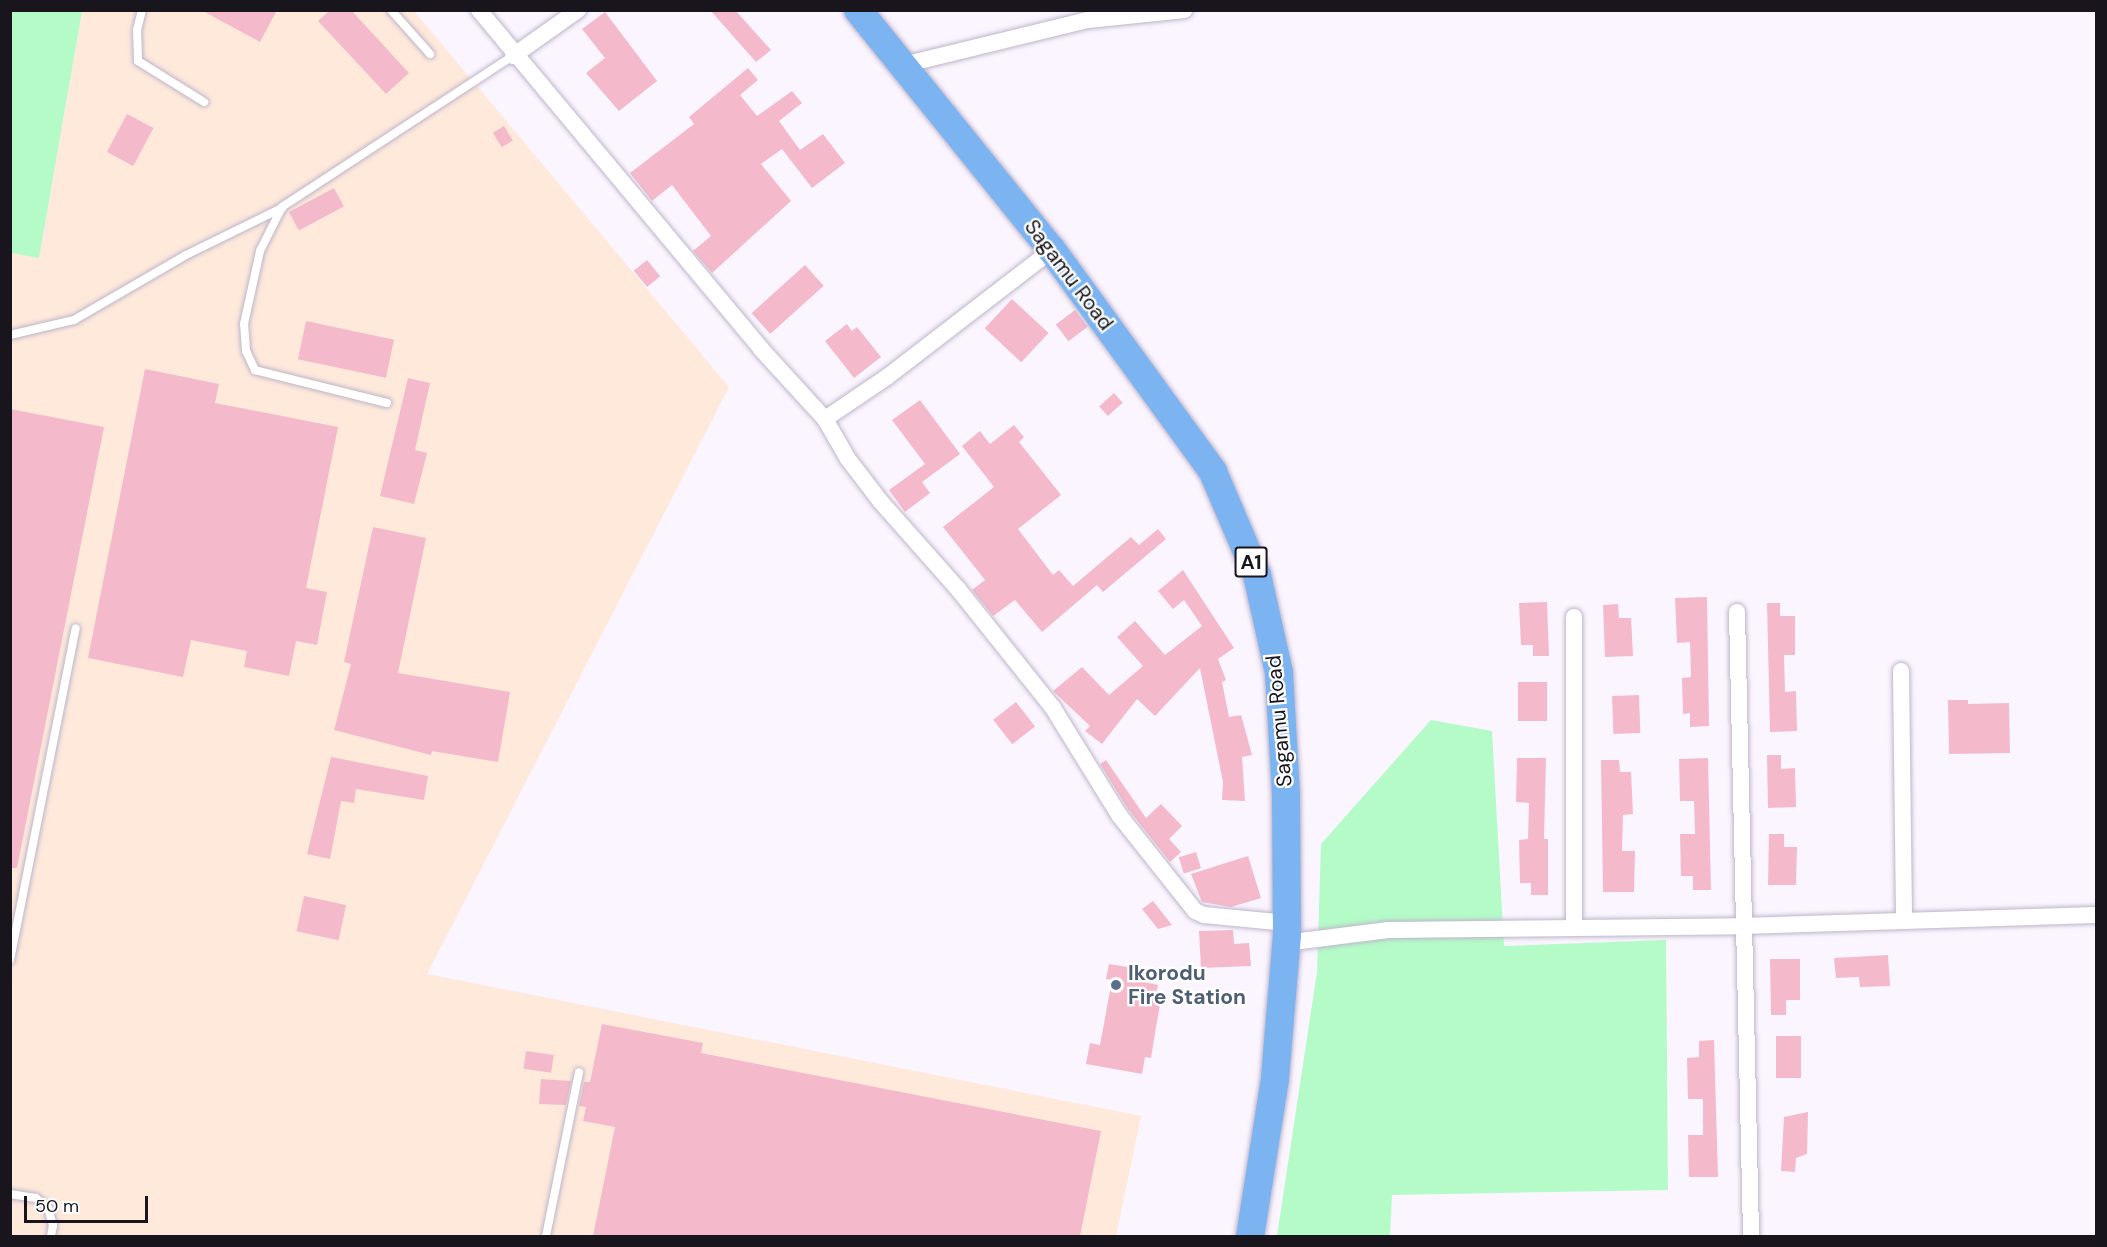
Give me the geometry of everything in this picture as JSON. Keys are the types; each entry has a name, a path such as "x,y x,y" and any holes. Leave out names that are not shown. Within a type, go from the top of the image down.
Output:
{"highway":[{"name":"Sagamu Road","path":"858,10 1052,250 1213,472 1257,575 1279,673 1286,796 1286,933 1275,1079 1250,1236"}],"street":[{"path":"479,10 513,56 602,155 768,358 825,419 848,459 881,502 958,589 1053,708 1119,815 1195,911 1286,933 1742,926 2097,915"},
{"path":"513,56 578,10"},
{"path":"903,65 1087,15 1184,10"},
{"path":"825,419 887,377 1052,250"},
{"path":"1737,612 1742,926 1751,1236"},
{"path":"1574,617 1574,927"},
{"path":"1901,671 1904,921"}],"lane":[{"path":"142,10 137,30 138,61 204,102"},
{"path":"391,10 430,54"},
{"path":"10,335 74,320 186,255 282,207 513,56"},
{"path":"282,207 260,251 244,324 246,351 255,370 387,403"},
{"path":"10,960 76,628"},
{"path":"546,1236 579,1072"},
{"path":"10,1194 36,1198 48,1208 53,1225 51,1236"}],"shaded area":[{"path":"82,11 414,11 729,387 427,974 1141,1116 1116,1236 11,1236 10,253 39,257"}],"green space":[{"path":"10,11 82,11 39,258 11,253"},
{"path":"1431,720 1492,731 1504,946 1666,940 1668,1190 1392,1195 1390,1236 1277,1236 1317,972 1321,844"}],"building":[{"path":"201,10 277,10 260,42"},
{"path":"330,10 351,10 409,73 386,94 318,21"},
{"path":"710,10 735,10 771,50 756,62"},
{"path":"605,12 657,81 619,111 586,73 605,58 582,29"},
{"path":"748,68 758,80 740,95 757,116 792,91 802,103 779,121 800,150 823,134 845,163 812,188 782,149 761,164 791,201 712,273 693,251 711,236 672,185 652,201 630,173 694,124 689,117"},
{"path":"127,114 153,128 133,166 107,152"},
{"path":"504,126 513,141 502,147 493,133"},
{"path":"334,188 344,207 299,230 289,212"},
{"path":"647,260 660,276 647,287 634,271"},
{"path":"805,265 824,286 770,334 751,313"},
{"path":"1012,299 1049,333 1021,362 985,328"},
{"path":"1075,310 1088,327 1068,341 1056,324"},
{"path":"306,321 394,340 386,378 298,359"},
{"path":"847,324 852,331 857,327 881,357 854,378 825,341"},
{"path":"145,369 219,384 215,403 338,427 306,588 327,592 317,645 296,641 289,676 244,667 247,651 191,640 183,677 88,658"},
{"path":"408,378 430,383 415,450 427,453 414,504 380,496"},
{"path":"1114,393 1123,403 1108,416 1099,406"},
{"path":"920,400 960,454 922,482 930,493 905,512 889,490 925,464 892,420"},
{"path":"10,409 104,427 17,868 10,868"},
{"path":"1014,425 1024,437 1019,442 1061,495 1018,529 1053,575 1059,570 1073,586 1131,537 1139,545 1158,529 1166,539 1103,592 1097,585 1042,632 1015,600 993,616 972,590 985,580 943,527 994,487 962,446 980,431 990,444"},
{"path":"373,527 426,538 398,673 510,692 498,762 432,751 431,755 334,730 351,664 344,662"},
{"path":"1183,570 1234,648 1218,659 1226,680 1222,682 1229,717 1241,715 1252,755 1242,757 1245,801 1222,800 1223,782 1200,668 1155,716 1137,699 1102,744 1085,731 1090,726 1053,691 1082,667 1109,695 1143,666 1117,637 1135,621 1165,655 1202,626 1184,600 1173,609 1158,591"},
{"path":"1707,597 1709,726 1690,727 1690,713 1683,714 1682,678 1691,677 1690,642 1677,643 1675,598"},
{"path":"1547,602 1549,656 1533,656 1533,645 1521,645 1519,603"},
{"path":"1767,603 1780,603 1780,616 1795,616 1795,655 1784,655 1785,692 1796,691 1797,731 1770,732"},
{"path":"1618,604 1619,618 1631,618 1633,656 1605,657 1603,605"},
{"path":"1518,682 1547,682 1547,721 1518,721"},
{"path":"1639,695 1640,733 1613,734 1612,696"},
{"path":"1948,700 1968,700 1968,704 2009,703 2010,753 1949,754"},
{"path":"1016,702 1035,726 1012,744 993,720"},
{"path":"1767,755 1781,755 1781,769 1795,768 1796,807 1768,808"},
{"path":"331,757 428,776 424,800 356,789 354,803 341,801 330,859 307,854"},
{"path":"1517,758 1546,758 1544,839 1548,839 1548,895 1531,895 1531,883 1520,883 1519,840 1528,839 1529,803 1516,802"},
{"path":"1708,758 1711,890 1693,890 1693,876 1681,876 1680,834 1695,834 1694,801 1680,801 1679,759"},
{"path":"1106,760 1146,818 1161,804 1182,826 1169,839 1181,852 1170,862 1128,809 1100,764"},
{"path":"1601,760 1619,760 1620,772 1631,772 1633,814 1623,815 1622,851 1635,851 1634,892 1603,892"},
{"path":"1769,834 1784,834 1784,847 1797,847 1796,885 1768,885"},
{"path":"1196,852 1201,868 1184,874 1179,857"},
{"path":"1248,856 1261,898 1231,907 1202,902 1191,874"},
{"path":"304,896 346,905 339,940 297,931"},
{"path":"1153,901 1172,925 1158,929 1142,909"},
{"path":"1233,930 1234,944 1249,943 1251,966 1201,968 1199,931"},
{"path":"1888,955 1890,986 1860,987 1859,977 1836,978 1834,958"},
{"path":"1770,959 1800,959 1800,1000 1786,1000 1786,1015 1771,1015"},
{"path":"1109,964 1146,970 1144,982 1158,985 1155,998 1161,999 1151,1058 1145,1057 1142,1074 1086,1064 1090,1043 1100,1045 1112,980 1106,979"},
{"path":"602,1024 703,1043 701,1053 1101,1131 1080,1236 593,1236 615,1127 583,1121 586,1107 579,1106 584,1082 590,1082"},
{"path":"1776,1036 1801,1036 1801,1078 1776,1078"},
{"path":"1714,1040 1718,1177 1689,1177 1688,1135 1703,1135 1703,1099 1688,1099 1687,1058 1699,1057 1699,1041"},
{"path":"526,1051 554,1055 551,1073 523,1069"},
{"path":"541,1079 571,1081 566,1105 539,1104"},
{"path":"1808,1112 1807,1154 1796,1158 1795,1172 1781,1171 1784,1117"}],"place":[{"name":"Ikorodu Fire Station","path":"1116,985"}]}
